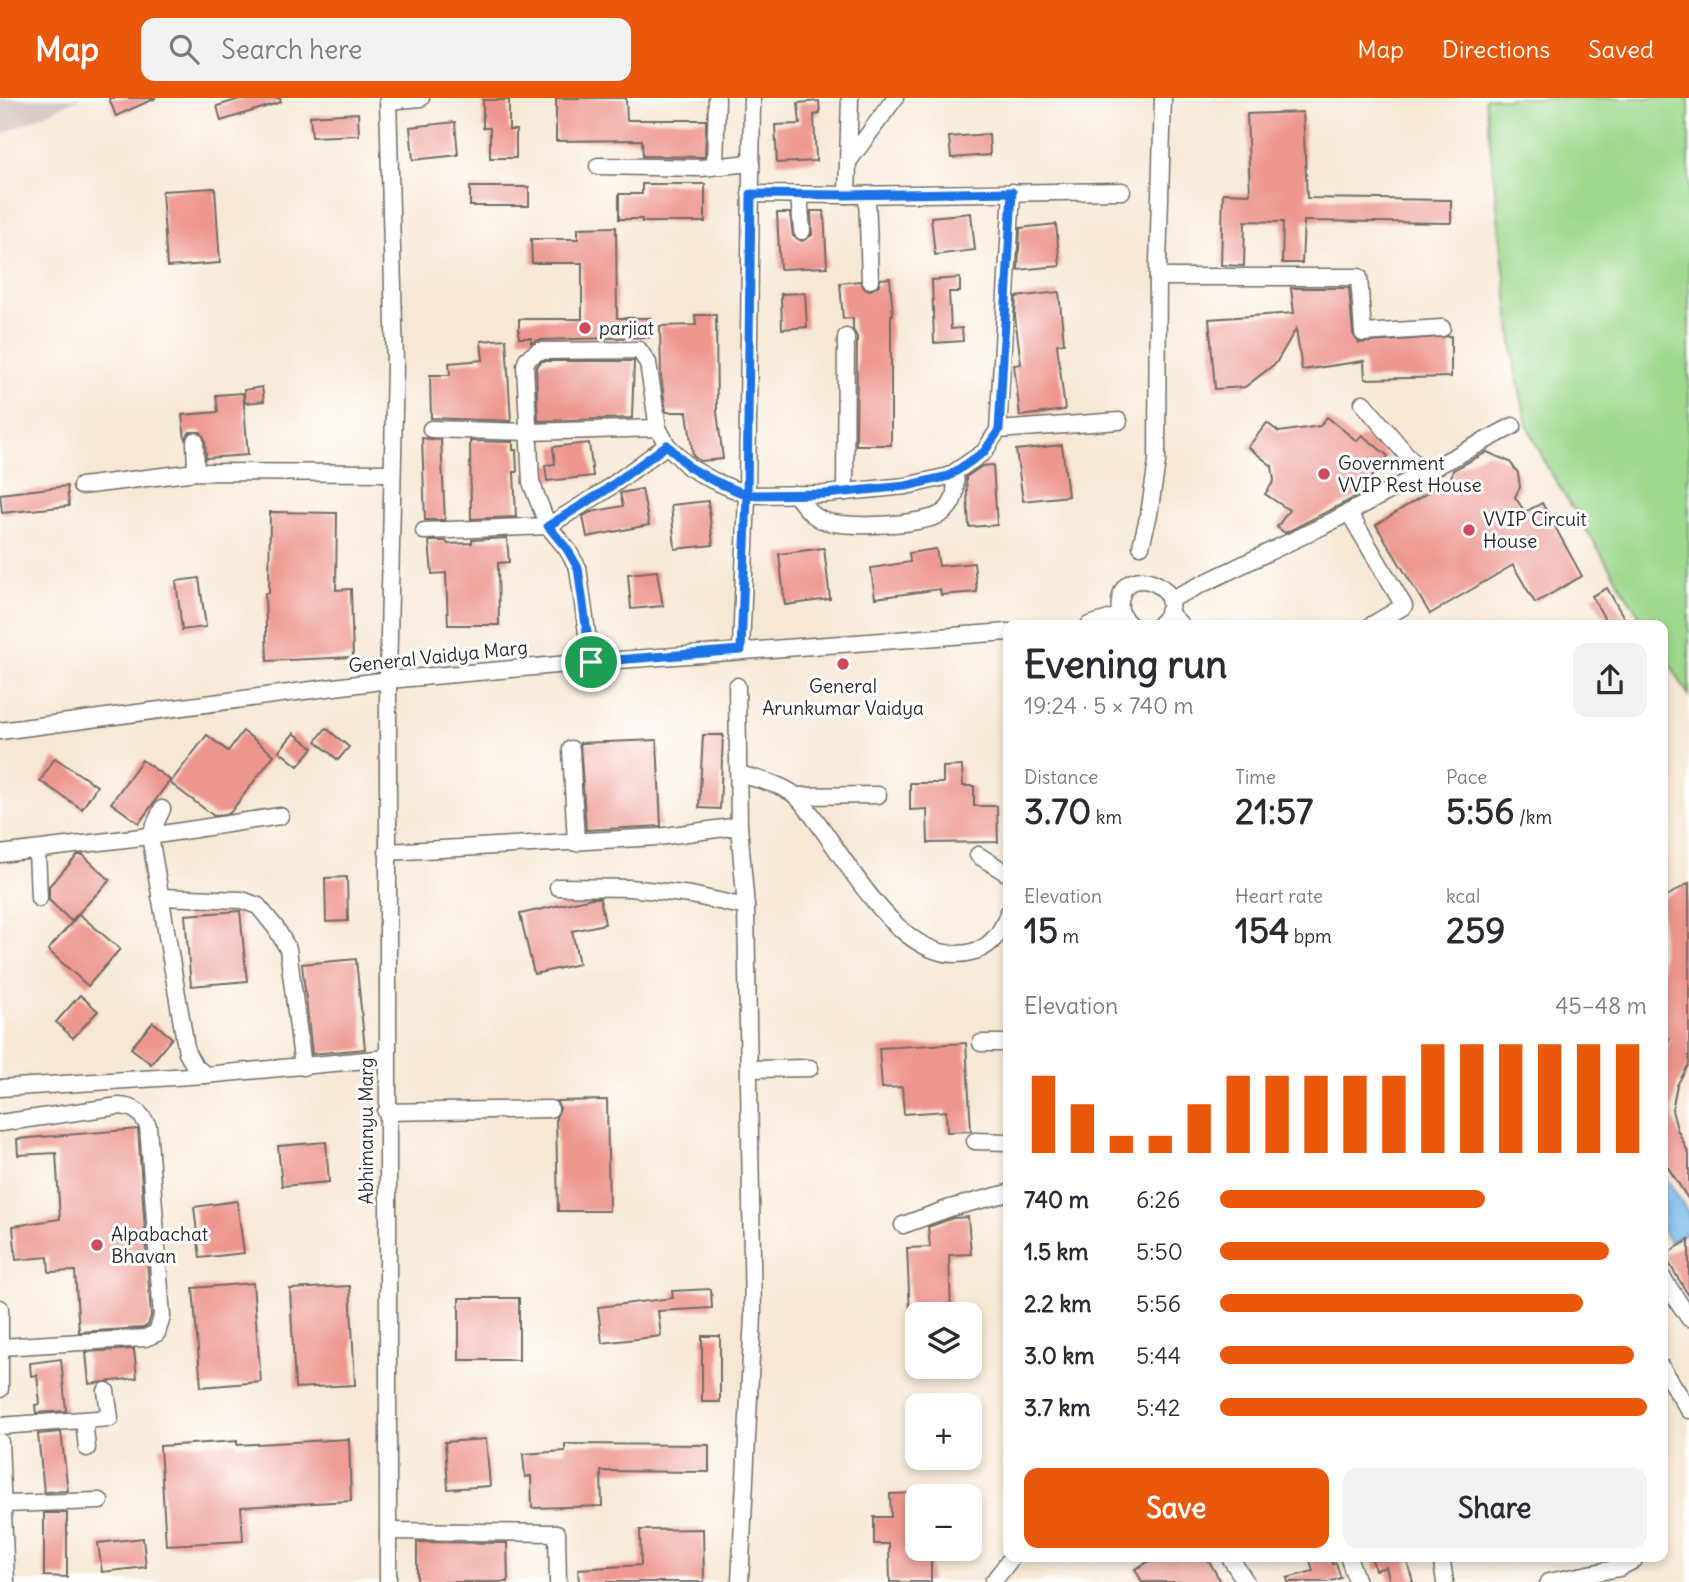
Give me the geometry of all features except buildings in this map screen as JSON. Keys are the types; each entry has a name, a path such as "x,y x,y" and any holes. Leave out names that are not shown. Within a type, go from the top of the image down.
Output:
{"street":[{"path":"388,100 421,98"},
{"path":"715,166 717,98"},
{"path":"741,650 747,495 752,98"},
{"path":"847,195 850,98"},
{"path":"848,162 895,98"},
{"path":"1141,546 1157,462 1163,98"},
{"name":"Abhimanyu Marg","path":"388,100 395,364 387,852 388,1582"},
{"path":"598,166 662,168 751,163"},
{"path":"751,194 1122,191"},
{"path":"591,662 578,568 548,526 531,482 524,366 527,359 539,351 639,350 649,362 658,428 667,445 689,467 747,495 845,492 906,486 949,476 984,452 999,430 1012,192"},
{"path":"799,195 802,231"},
{"path":"867,195 870,280"},
{"path":"1158,277 1359,277 1363,333 1442,328"},
{"path":"845,492 846,337"},
{"path":"1363,403 1422,473"},
{"path":"999,430 1119,421"},
{"path":"1165,612 1513,426"},
{"path":"431,429 529,432 658,428"},
{"path":"195,441 195,471"},
{"path":"424,531 548,526 603,492 667,445"},
{"path":"81,486 195,471 392,473"},
{"path":"796,494 807,511 820,520 841,525 923,520 942,514 955,497 955,472"},
{"path":"1349,513 1404,606 1380,620"},
{"path":"1126,620 1119,601 1121,594 1125,588 1144,579 1158,583 1167,593 1165,612"},
{"name":"General Vaidya Marg","path":"0,731 388,680 741,650 1003,632"},
{"path":"737,686 739,826 746,907 753,1315 740,1582"},
{"path":"571,749 576,843"},
{"path":"740,774 797,796 878,795"},
{"path":"797,796 882,911 897,928 930,950 962,955 987,947 1003,927"},
{"path":"162,809 153,823 150,836 187,1053 194,1065 205,1075"},
{"path":"0,855 280,816"},
{"path":"387,852 658,837 739,826"},
{"path":"37,850 39,898"},
{"path":"978,855 1003,871"},
{"path":"558,887 630,888 691,895 746,907"},
{"path":"160,897 242,900 258,906 276,928 288,949 303,1067"},
{"path":"981,1043 1003,1043"},
{"path":"0,1088 205,1075 387,1058"},
{"path":"748,1069 810,1068"},
{"path":"0,1123 119,1106 133,1107 140,1113 148,1126 162,1317 158,1333 145,1338 1,1347"},
{"path":"386,1112 550,1109"},
{"path":"975,1141 1003,1142"},
{"path":"903,1225 950,1208 1003,1194"},
{"path":"1668,1286 1689,1318"},
{"path":"0,1308 0,1389"},
{"path":"1668,1377 1689,1409"},
{"path":"0,1426 110,1418 106,1391"},
{"path":"84,1421 87,1448"},
{"path":"0,1442 6,1582"},
{"path":"4,1504 100,1501"},
{"path":"388,1531 557,1533 558,1582"},
{"path":"993,1582 1008,1562"},
{"path":"1233,1562 1246,1582"},
{"path":"1350,1562 1357,1582"},
{"path":"1442,1562 1445,1582"},
{"path":"1548,1582 1619,1568 1630,1562"}],"shaded area":[{"path":"0,98 80,98 0,135"}],"green space":[{"path":"1485,98 1689,98 1689,696 1668,661 1668,620 1642,620 1548,468 1527,425 1515,368"}],"water":[{"path":"1668,1181 1689,1214 1689,1231 1670,1242"}],"place":[{"name":"parjiat","path":"585,328"},
{"name":"Government VVIP Rest House","path":"1324,474"},
{"name":"VVIP Circuit House","path":"1469,530"},
{"name":"General Arunkumar Vaidya","path":"843,664"},
{"name":"Alpabachat Bhavan","path":"97,1245"}],"route":[{"path":"591,662 578,568 548,526 603,492 667,445 689,467 747,495 825,494 906,486 949,476 984,452 999,430 1012,192 751,194 747,495 741,650 591,662"}]}
